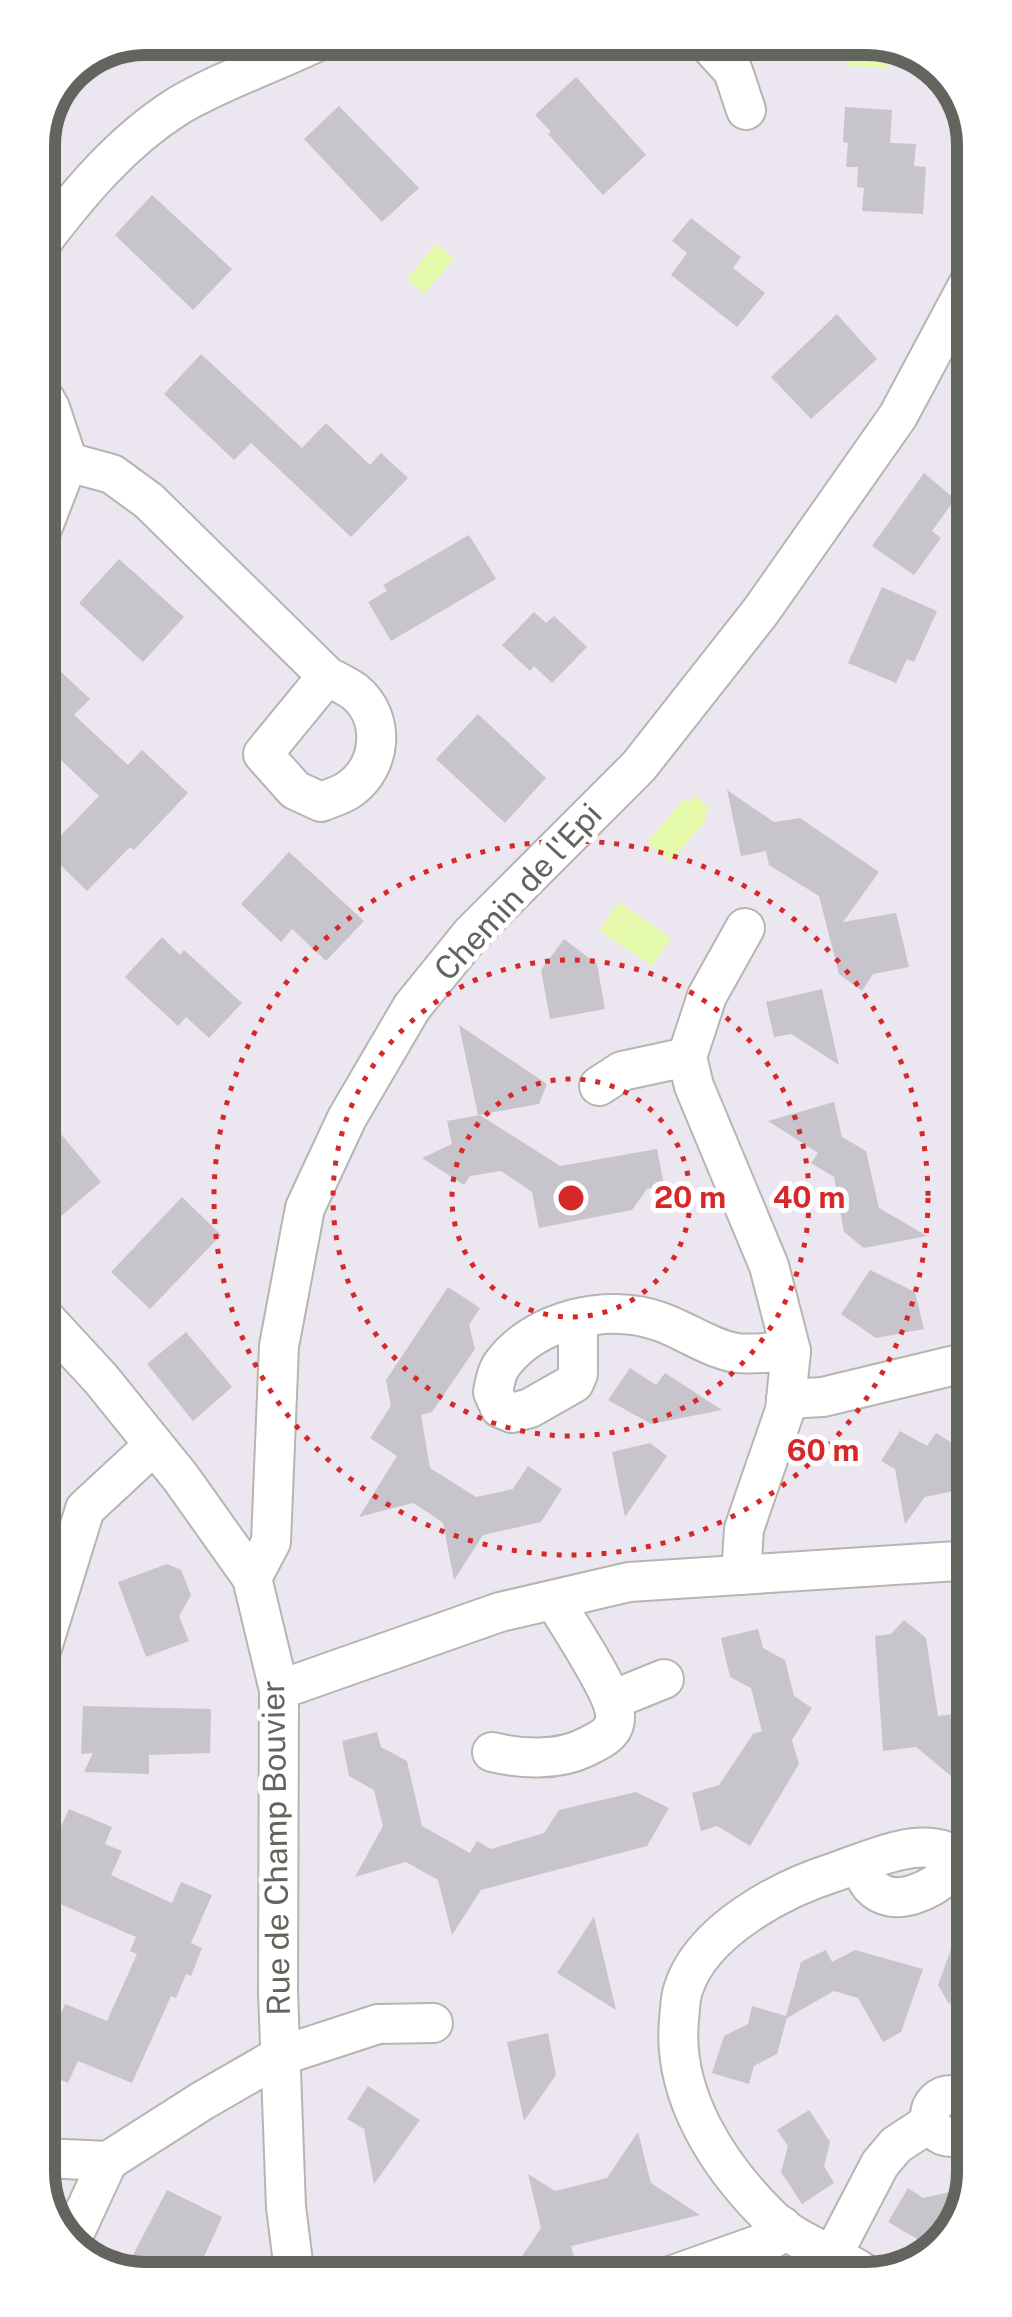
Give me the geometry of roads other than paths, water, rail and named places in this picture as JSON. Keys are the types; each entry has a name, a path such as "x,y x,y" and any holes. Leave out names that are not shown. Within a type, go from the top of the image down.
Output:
{"street":[{"path":"55,225 88,183 138,136 180,106 288,55"},
{"path":"719,55 733,71 746,110"},
{"name":"Chemin de l'Epi","path":"252,1578 271,1542 279,1346 305,1208 346,1118 412,1007 472,933 639,766 761,611 898,416 957,307"},
{"path":"55,423 68,462 55,496"},
{"path":"68,462 112,474 149,501 328,676"},
{"path":"741,1575 744,1529 786,1410 790,1351 769,1266 694,1086 687,1056 706,996 745,928"},
{"path":"600,1086 622,1072 687,1056"},
{"path":"578,1320 594,1316 655,1319 736,1353 790,1351"},
{"name":"Rue de Champ Bouvier","path":"55,1329 182,1478 252,1578 279,1690 280,2056 286,2207 293,2262"},
{"path":"786,1399 822,1397 957,1366"},
{"path":"55,1606 85,1509 154,1445"},
{"path":"279,1690 500,1612 629,1582 957,1561"},
{"path":"492,1752 514,1757 569,1756 606,1737 616,1720 612,1700 554,1600"},
{"path":"612,1700 664,1679"},
{"path":"843,2262 803,2243 769,2216 733,2174 707,2136 685,2091 677,2046 683,1989 707,1948 739,1920 803,1882 858,1864"},
{"path":"76,2230 108,2162 202,2101 280,2056 378,2024 433,2023"},
{"path":"832,2256 880,2164 896,2144 931,2122"},
{"path":"55,2159 108,2162"},
{"path":"710,2262 766,2242 782,2226"}]}
